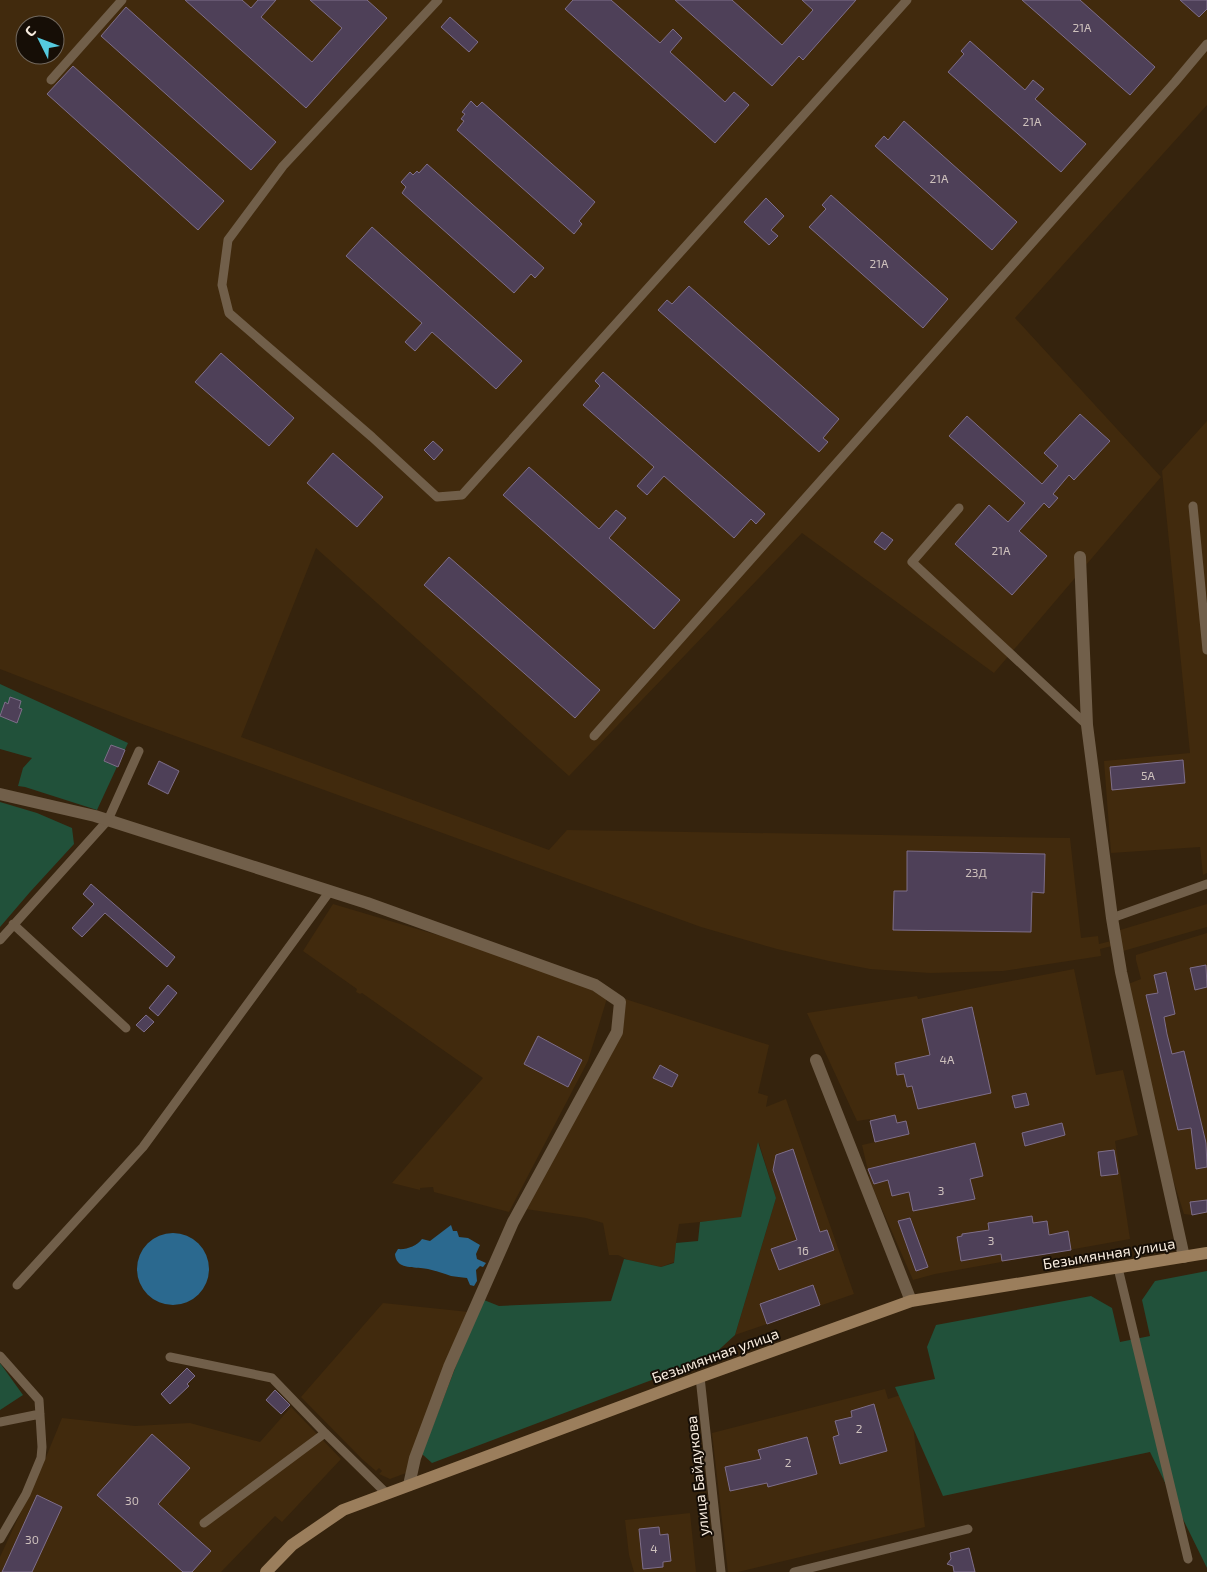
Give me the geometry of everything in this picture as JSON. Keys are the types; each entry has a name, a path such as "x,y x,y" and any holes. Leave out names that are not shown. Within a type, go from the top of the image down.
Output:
{"main road":[{"name":"Безымянная улица","path":"266,1572 292,1545 343,1510 700,1377 911,1301 1207,1253"}],"street":[{"path":"1080,557 1087,725 1112,918 1121,972 1184,1257"},
{"path":"0,794 108,820 367,903 596,985 620,1002 617,1032 513,1222 450,1367 415,1458 409,1485"},
{"path":"816,1060 911,1301"}],"lane":[{"path":"51,80 122,0"},
{"path":"438,0 283,166 228,240 222,285 228,313 372,437 437,497 462,496 907,0"},
{"path":"594,736 1207,44"},
{"path":"1193,506 1207,650"},
{"path":"959,508 912,562 1087,725"},
{"path":"0,940 108,820 139,751"},
{"path":"1112,918 1207,884"},
{"path":"17,1285 143,1146 330,892"},
{"path":"13,924 126,1028"},
{"path":"1118,1268 1188,1559"},
{"path":"0,1356 39,1400 42,1447 41,1458 26,1494 0,1539"},
{"path":"170,1358 272,1378 386,1493"},
{"name":"улица Байдукова","path":"700,1377 721,1572"},
{"path":"0,1422 40,1414"},
{"path":"204,1523 325,1433"},
{"path":"794,1572 968,1529"}],"shaded area":[{"path":"0,0 1207,0 1207,105 1015,318 1161,477 994,673 802,533 569,776 316,548 241,737 549,850 567,830 1070,838 1081,938 1098,936 1099,944 1111,941 1120,930 1207,904 1207,927 1123,951 1112,946 1100,949 1101,956 1003,971 930,973 870,969 777,949 701,927 134,721 0,669"},
{"path":"1207,421 1207,873 1203,875 1200,847 1111,853 1104,761 1190,753 1162,471"},
{"path":"333,904 498,953 608,995 588,1061 509,1212 434,1192 433,1187 420,1188 420,1190 392,1183 483,1078 362,993 356,992 357,989 303,951"},
{"path":"1207,933 1207,1213 1192,1215 1184,1214 1170,1170 1128,984 1141,979 1136,955"},
{"path":"1074,969 1096,1075 1123,1070 1138,1135 1115,1141 1130,1239 935,1274 913,1280 871,1184 862,1145 875,1142 870,1119 857,1121 807,1013 917,996 918,999"},
{"path":"619,997 769,1045 758,1093 768,1096 766,1107 786,1099 854,1294 735,1335 776,1198 759,1143 742,1218 679,1224 674,1262 661,1267 628,1260 618,1255 609,1255 603,1223 586,1218 519,1208 610,1040"},
{"path":"383,1303 469,1312 406,1473 390,1479 379,1474 382,1471 379,1468 376,1471 362,1459 301,1397"},
{"path":"885,1389 888,1399 904,1394 911,1408 925,1527 738,1572 728,1572 712,1433"},
{"path":"291,1407 341,1459 282,1522 275,1516 221,1572 0,1572 0,1557 62,1418 135,1426 190,1423 260,1442"},
{"path":"690,1513 696,1572 634,1572 629,1555 625,1520"}],"green space":[{"path":"0,684 128,743 97,810 18,786 23,768 32,758 0,749"},
{"path":"0,802 37,813 72,828 74,844 0,927"},
{"path":"758,1142 776,1198 735,1335 710,1358 432,1463 422,1454 476,1314 484,1300 499,1306 611,1301 624,1259 661,1267 674,1263 676,1243 698,1241 700,1222 741,1217"},
{"path":"1207,1271 1207,1568 1150,1452 943,1496 895,1387 935,1379 927,1347 936,1325 1091,1296 1112,1308 1120,1342 1150,1336 1142,1300 1155,1281"},
{"path":"0,1363 23,1395 0,1410"}],"water":[{"path":"451,1225 453,1231 457,1231 459,1237 468,1238 480,1245 476,1254 477,1259 486,1263 483,1267 480,1266 476,1270 477,1281 474,1286 470,1285 467,1278 451,1276 428,1269 404,1266 396,1258 395,1254 398,1249 411,1247 422,1239 430,1241"},
{"path":"180,1233 199,1243 207,1255 209,1269 207,1283 199,1295 187,1303 166,1305 147,1295 139,1283 137,1262 147,1243 159,1235"}],"building":[{"path":"185,0 242,0 251,8 258,0 276,0 261,17 312,62 342,28 310,0 367,0 387,18 306,108"},
{"path":"573,0 611,0 660,43 673,29 682,38 670,52 725,102 734,92 749,105 715,143 565,9"},
{"path":"675,0 732,0 782,45 813,10 802,0 856,0 803,60 799,56 772,86"},
{"path":"1022,0 1080,0 1155,67 1130,95"},
{"path":"1180,0 1207,0 1207,9 1199,17"},
{"path":"126,7 276,142 251,170 101,36"},
{"path":"450,17 478,42 469,52 441,27"},
{"path":"970,41 1025,90 1033,80 1044,89 1035,99 1086,144 1061,172 948,72 964,54 961,51"},
{"path":"73,66 224,201 198,230 47,94"},
{"path":"471,101 477,107 482,102 595,202 579,221 582,224 574,234 457,130 464,121 461,119 465,114 462,112"},
{"path":"904,121 1017,222 992,250 875,146 884,136 888,140"},
{"path":"427,164 544,268 535,278 531,274 514,293 402,193 406,187 401,182 410,172 413,175 417,171 419,173"},
{"path":"831,195 948,299 923,328 809,227 826,209 822,205"},
{"path":"766,198 784,216 771,230 778,236 769,245 744,222"},
{"path":"372,227 522,361 496,389 432,332 415,351 405,342 422,323 346,256"},
{"path":"689,286 839,419 823,438 828,442 819,452 658,310 667,300 672,304"},
{"path":"221,353 294,418 269,446 195,382"},
{"path":"603,372 765,514 756,524 751,519 734,538 664,476 647,495 637,486 654,467 583,405 600,386 595,381"},
{"path":"1080,414 1110,441 1074,480 1069,475 1053,494 1058,498 1049,508 1044,503 1019,531 1047,556 1012,595 955,544 989,505 1008,522 1025,503 949,436 967,416 1042,484 1058,466 1044,453"},
{"path":"433,441 443,450 434,460 424,450"},
{"path":"333,453 383,497 357,527 307,483"},
{"path":"529,467 599,529 616,510 626,518 609,538 680,600 654,629 503,495"},
{"path":"882,532 893,540 885,550 874,542"},
{"path":"449,557 600,690 575,718 424,585"},
{"path":"10,697 21,701 19,708 22,709 17,723 0,716 5,702 8,704"},
{"path":"111,745 125,750 118,767 104,761"},
{"path":"1183,760 1185,783 1112,790 1110,767"},
{"path":"159,761 179,771 168,794 148,784"},
{"path":"907,851 1045,854 1044,893 1032,892 1031,932 893,930 894,891 907,891"},
{"path":"91,884 175,957 167,967 105,913 82,937 72,928 94,904 83,894"},
{"path":"1206,965 1207,987 1195,990 1190,968"},
{"path":"1166,972 1175,1014 1164,1017 1167,1034 1172,1054 1184,1051 1206,1143 1207,1167 1196,1169 1191,1128 1178,1130 1146,995 1158,993 1154,975"},
{"path":"168,985 177,993 158,1016 149,1008"},
{"path":"972,1007 991,1093 918,1109 912,1086 907,1087 904,1074 897,1075 895,1063 930,1055 922,1019"},
{"path":"146,1015 154,1022 144,1032 136,1025"},
{"path":"538,1036 582,1060 568,1087 524,1064"},
{"path":"660,1065 678,1075 672,1087 653,1078"},
{"path":"1026,1093 1029,1105 1015,1108 1012,1096"},
{"path":"895,1115 897,1123 906,1121 909,1134 875,1142 870,1121"},
{"path":"1062,1123 1065,1135 1025,1146 1022,1133"},
{"path":"975,1143 983,1176 970,1179 975,1199 913,1211 909,1192 892,1196 888,1180 874,1184 868,1169"},
{"path":"793,1149 820,1232 827,1230 834,1250 779,1270 771,1249 797,1240 773,1170 776,1155"},
{"path":"1114,1150 1118,1174 1101,1176 1098,1152"},
{"path":"1207,1200 1207,1212 1192,1215 1190,1202"},
{"path":"1032,1216 1033,1223 1047,1221 1049,1235 1068,1231 1071,1250 1002,1261 1001,1254 961,1261 957,1237 962,1236 962,1234 989,1230 988,1223"},
{"path":"910,1218 928,1267 916,1271 898,1221"},
{"path":"813,1285 820,1305 767,1324 760,1304"},
{"path":"187,1368 195,1376 187,1384 189,1386 170,1404 161,1394"},
{"path":"275,1390 290,1405 281,1414 266,1400"},
{"path":"874,1404 887,1451 840,1464 833,1437 839,1435 835,1421 852,1417 851,1411"},
{"path":"152,1434 190,1468 158,1504 211,1551 192,1572 183,1572 97,1495"},
{"path":"807,1437 817,1474 768,1487 767,1483 730,1491 725,1467 761,1459 758,1450"},
{"path":"37,1495 62,1507 32,1572 2,1572"},
{"path":"659,1527 660,1535 668,1534 671,1561 663,1562 663,1567 643,1569 639,1529"},
{"path":"969,1548 975,1572 954,1572 953,1566 947,1564 951,1559 950,1553"}]}
